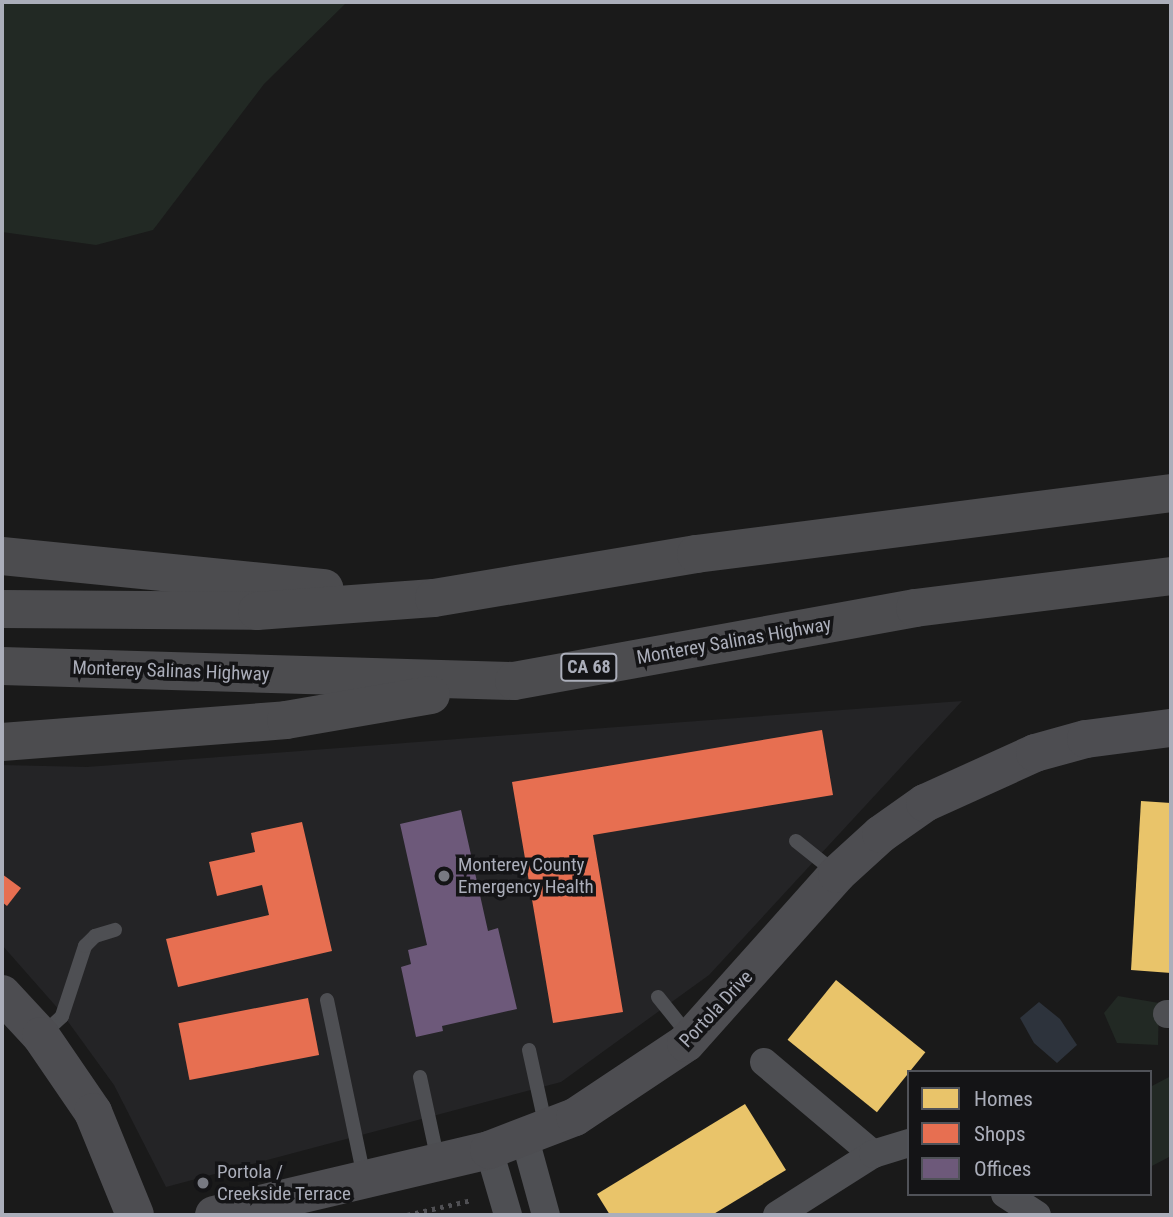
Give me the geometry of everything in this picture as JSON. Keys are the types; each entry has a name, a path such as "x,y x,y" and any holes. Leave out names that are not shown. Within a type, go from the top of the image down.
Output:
{"highway":[{"path":"2,609 257,611 434,598 696,554 1171,493"},
{"path":"2,556 434,598"},
{"name":"Monterey Salinas Highway","path":"2,666 514,681 915,608 1171,576"},
{"path":"2,742 286,720 514,681"}],"street":[{"name":"Portola Drive","path":"214,1215 439,1163 536,1135 648,1073 691,1038 837,874 881,834 925,803 978,776 1035,753 1086,739 1171,728"},
{"path":"2,994 41,1035 93,1112 135,1215"},
{"path":"764,1062 873,1154"},
{"path":"536,1135 546,1215"},
{"path":"776,1215 873,1154 907,1144"},
{"path":"489,1150 508,1215"},
{"path":"1008,1196 1037,1215"}],"lane":[{"path":"796,841 837,874"},
{"path":"41,1035 62,1016 85,946 95,936 114,930"},
{"path":"658,997 691,1038"},
{"path":"327,1000 365,1180"},
{"path":"528,1050 536,1135"},
{"path":"420,1077 439,1163"}],"path":[{"path":"407,1215 472,1200"}],"shaded area":[{"path":"2,2 347,2 264,84 153,230 96,245 2,232"},
{"path":"962,701 709,975 561,1082 166,1187 114,1085 61,1012 2,945 2,765 87,767"},
{"path":"1118,996 1159,1003 1158,1045 1117,1043 1104,1013"},
{"path":"1039,1002 1060,1019 1077,1045 1057,1063 1034,1043 1020,1018"},
{"path":"1171,1076 1171,1156 1152,1166 1152,1086"}],"building: Homes":[{"path":"1141,801 1171,803 1171,973 1131,970"},
{"path":"836,980 925,1052 911,1070 907,1070 907,1075 877,1112 788,1040"},
{"path":"745,1104 786,1170 712,1215 610,1215 597,1194"}],"building: Shops":[{"path":"822,730 833,795 593,835 623,1012 553,1023 512,782"},
{"path":"302,822 332,951 178,987 166,939 269,915 262,885 217,896 209,862 255,852 251,833"},
{"path":"2,874 21,888 7,906 2,902"},
{"path":"308,998 319,1055 189,1080 178,1023"}],"building: Offices":[{"name":"Monterey County Emergency Health","path":"461,810 488,931 498,928 517,1009 442,1026 443,1031 416,1037 401,967 411,964 408,950 427,945 400,824"}],"place":[{"name":"Monterey County Emergency Health","path":"444,876"},
{"name":"Portola / Creekside Terrace","path":"203,1183"}]}
